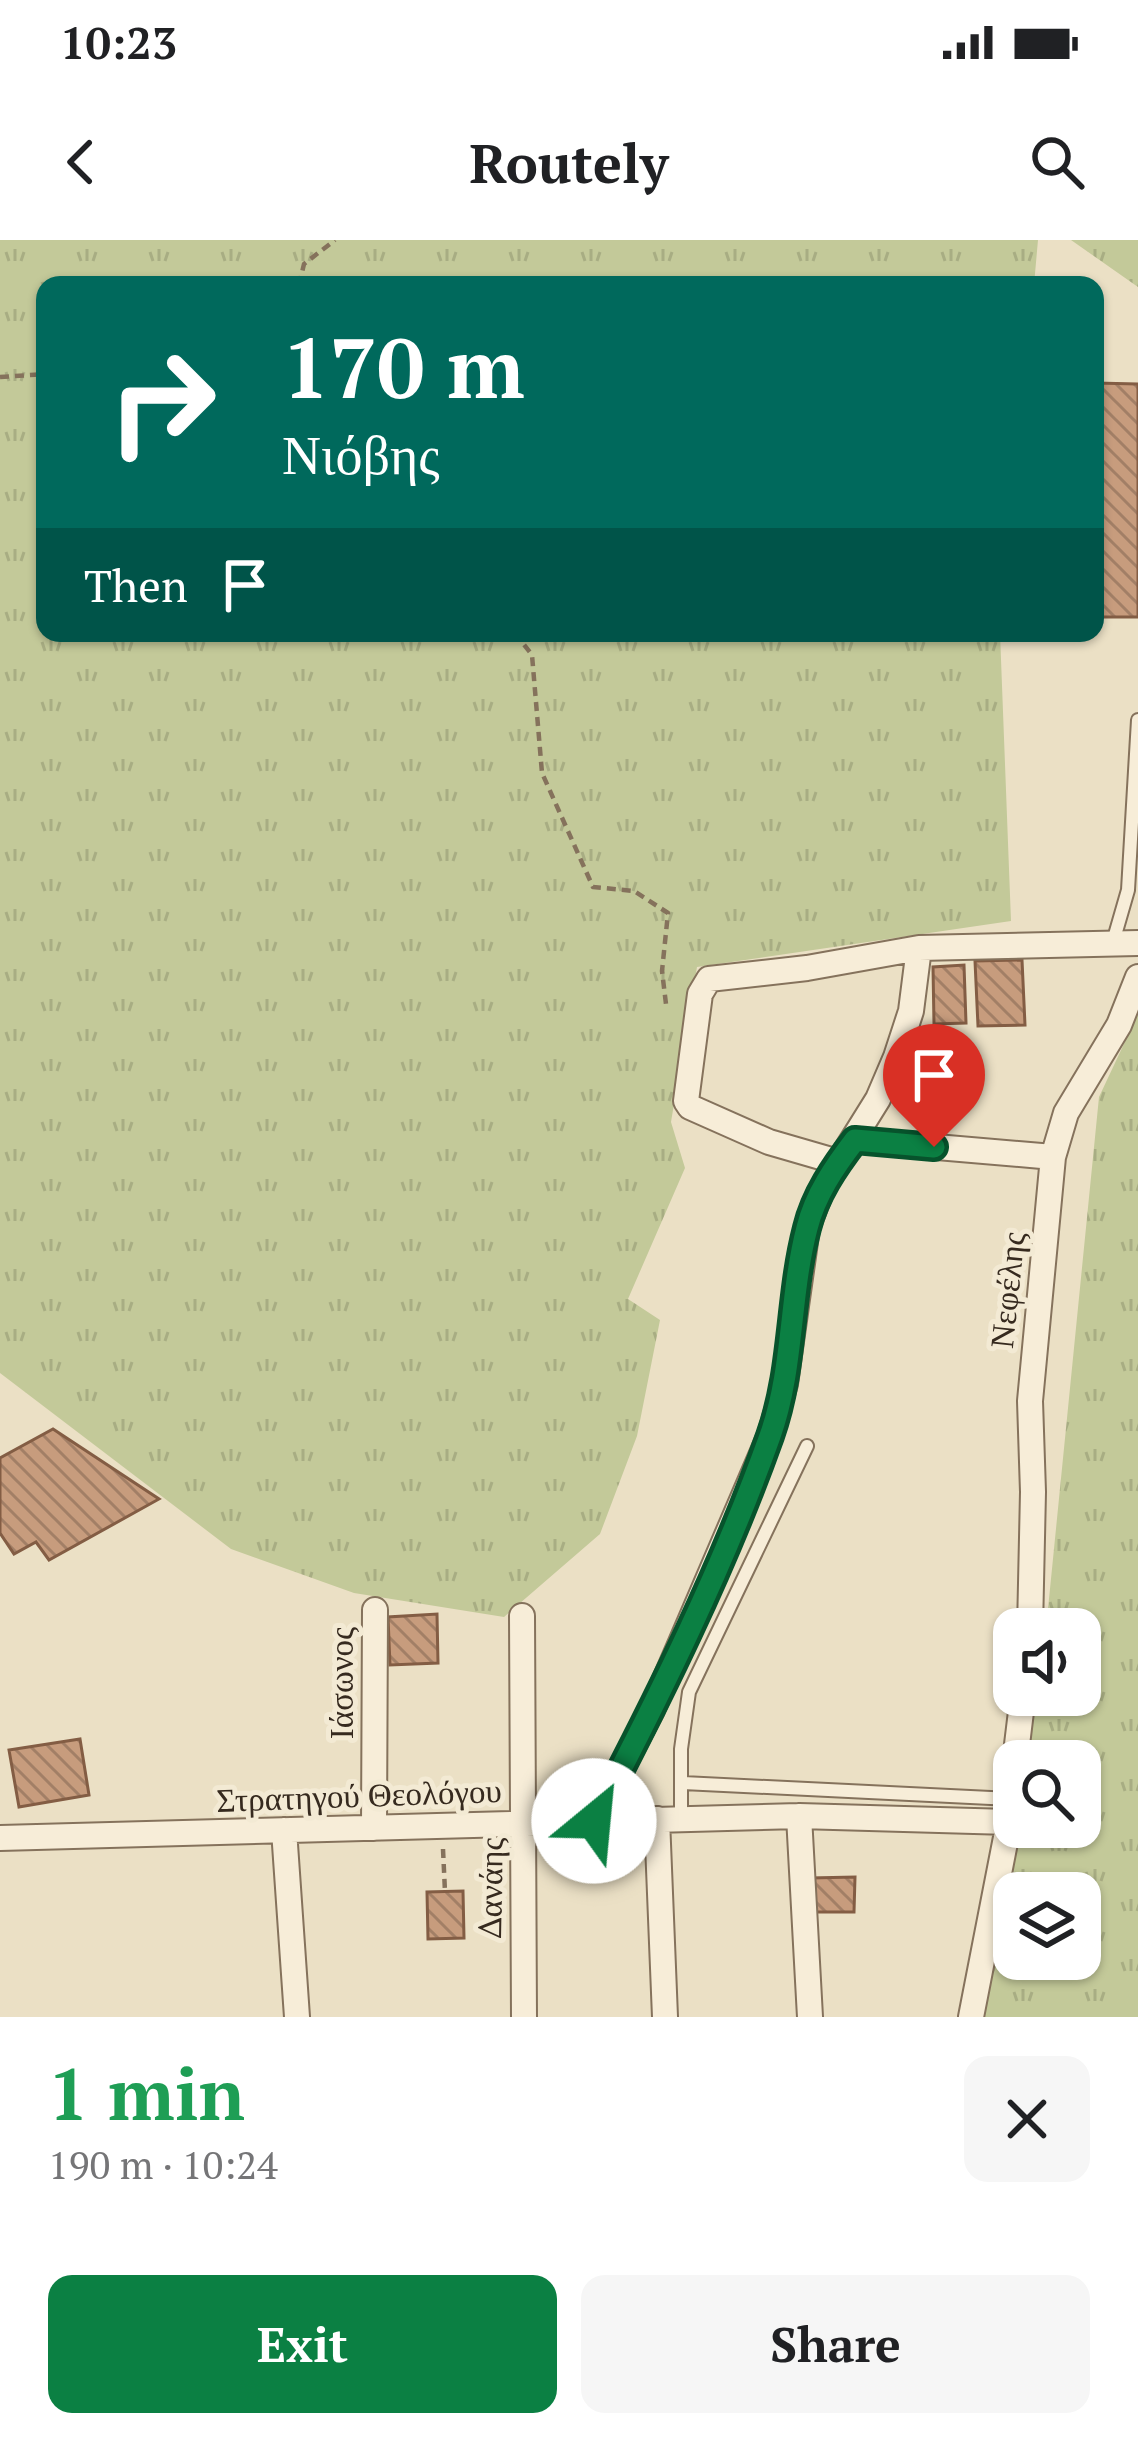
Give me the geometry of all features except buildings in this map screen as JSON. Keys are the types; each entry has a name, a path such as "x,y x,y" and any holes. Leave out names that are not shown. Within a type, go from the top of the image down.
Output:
{"street":[{"path":"838,1162 769,1142 686,1102 700,994 709,979 807,968 919,947 1125,942"},
{"path":"594,1821 652,1709 770,1435 785,1384 807,1228 896,1057 911,1011 919,947"},
{"name":"Νεφέλης","path":"1030,1608 1030,1400 1053,1157 1066,1112 1119,1025 1138,977"},
{"path":"855,1140 1053,1157"},
{"name":"Ιάσωνος","path":"374,1828 375,1610"},
{"name":"Δανάης","path":"522,1616 524,2017"},
{"name":"Στρατηγού Θεολόγου","path":"0,1838 799,1816 993,1800"},
{"path":"799,1816 810,2017"},
{"path":"665,2017 669,1819"},
{"path":"284,1830 296,2017"},
{"path":"971,2017 1002,1848"}],"lane":[{"path":"1125,942 1138,720"},
{"path":"669,1819 683,1783 681,1748 689,1692 808,1446"},
{"path":"683,1783 993,1797"}],"path":[{"path":"301,276 304,264 335,240"},
{"path":"0,377 36,375"},
{"path":"522,642 532,655 542,772 567,836 593,887 634,891 668,913 662,971 666,1004 697,1017"},
{"path":"442,1826 445,1892"}],"green space":[{"path":"0,240 1038,240 1035,276 36,276 36,642 1000,642 1011,921 697,967 671,1122 685,1168 628,1299 660,1320 637,1436 600,1534 504,1617 354,1593 231,1549 0,1373"},
{"path":"1071,240 1138,240 1138,287"},
{"path":"1138,1014 1138,2017 982,2017 993,1952 993,1980 1101,1980 1101,1872 1006,1872 1010,1848 1101,1848 1101,1740 1028,1740 1032,1716 1101,1716 1101,1608 1048,1608 1099,1097"}],"route":[{"path":"594,1821 652,1709 770,1435 785,1384 807,1228 822,1189 855,1140 934,1147"}]}
